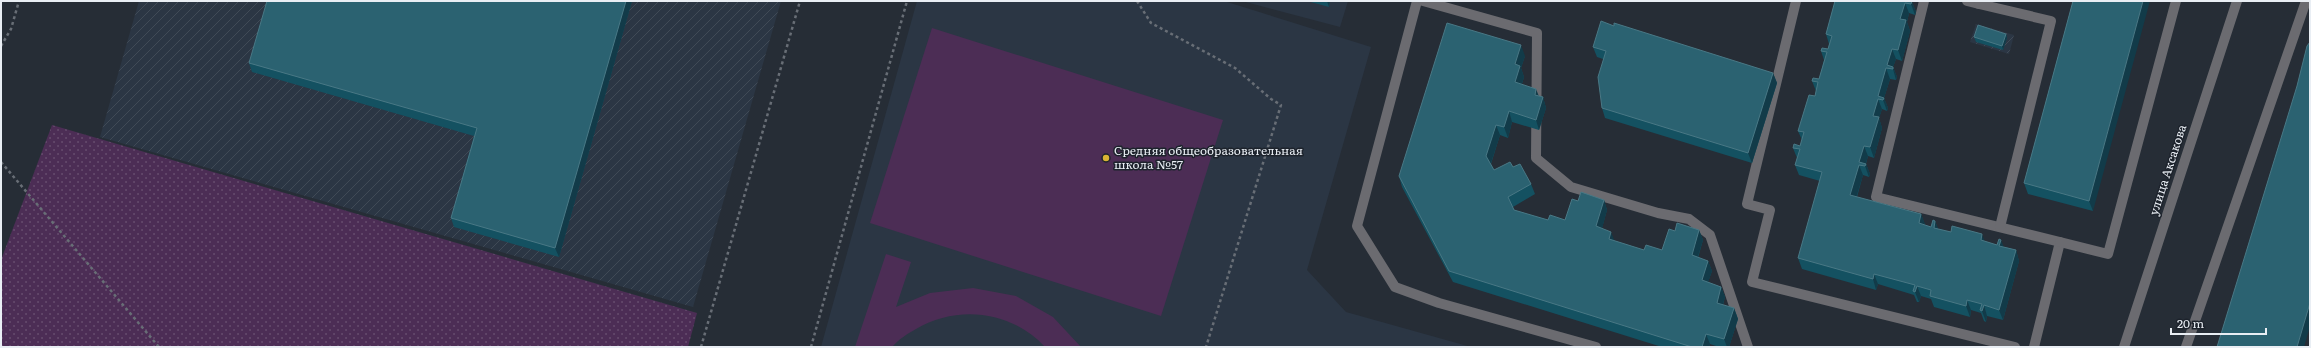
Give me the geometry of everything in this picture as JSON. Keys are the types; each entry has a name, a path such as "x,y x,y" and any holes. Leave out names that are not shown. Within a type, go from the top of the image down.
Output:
{"street":[{"path":"1417,1 1357,226 1395,287 1439,303 1596,347"},
{"path":"1423,1 1537,33 1536,158 1571,187 1658,213 1689,219 1710,235 1748,347"},
{"path":"1796,1 1747,204 1770,210 1752,282 2015,347"},
{"path":"1924,1 1876,196 2108,254 2176,1"},
{"path":"1967,1 1979,2 2051,21 2000,227"},
{"name":"улица Аксакова","path":"2124,347 2236,1"},
{"path":"2186,347 2306,1"},
{"path":"2034,347 2060,242"}],"path":[{"path":"1,46 11,30 19,1"},
{"path":"701,347 800,1"},
{"path":"811,347 907,1"},
{"path":"1137,1 1151,23 1235,68 1271,99 1282,105 1206,347"},
{"path":"1,162 159,347"}],"shaded area":[{"path":"139,1 781,1 693,307 100,137"},
{"name":"Средняя общеобразовательная школа №57","path":"917,1 1224,1 1371,47 1307,270 1346,312 1471,347 821,347"},
{"path":"1242,1 1348,1 1340,27"},
{"path":"1976,24 2014,35 2009,54 1970,42"},
{"path":"932,28 1223,120 1161,316 870,223"},
{"path":"52,125 697,313 688,347 1,347 1,260"},
{"path":"886,254 911,262 896,307 930,293 973,288 1016,296 1053,317 1081,347 1045,347 1032,335 1017,325 984,315 967,314 949,316 932,321 906,335 892,347 855,347"}],"building":[{"path":"267,1 626,1 555,248 451,218 477,128 249,63"},
{"path":"1835,1 1912,1 1911,4 1905,3 1900,19 1906,20 1898,50 1892,49 1887,65 1893,67 1893,69 1886,68 1878,96 1884,98 1883,100 1878,99 1873,116 1879,117 1870,147 1864,146 1859,162 1866,164 1865,166 1859,165 1850,195 1921,214 1919,223 1931,227 1933,220 1935,221 1934,228 1951,232 1952,226 1982,234 1981,240 1997,245 1999,239 2001,240 1999,246 2016,250 1999,310 1984,305 1982,311 1980,310 1982,304 1967,300 1966,306 1930,296 1931,290 1917,286 1915,292 1913,291 1915,285 1874,274 1873,279 1798,258 1822,172 1795,165 1800,149 1793,148 1794,144 1800,146 1804,132 1798,131 1809,95 1815,96 1818,82 1812,81 1813,78 1819,79 1827,52 1821,51 1822,48 1828,49 1832,36 1826,34"},
{"path":"2073,1 2143,1 2089,201 2024,183"},
{"path":"1601,21 1614,26 1614,23 1773,73 1748,153 1602,108 1598,77 1606,51 1593,47"},
{"path":"1447,23 1521,45 1515,64 1520,66 1515,82 1536,89 1535,95 1543,97 1536,120 1509,111 1504,127 1496,125 1486,156 1494,170 1510,162 1513,167 1520,164 1531,184 1508,197 1514,210 1548,220 1550,215 1565,220 1572,199 1578,201 1581,192 1604,200 1596,226 1611,232 1609,239 1644,250 1646,245 1662,250 1669,229 1675,231 1677,223 1699,230 1692,255 1708,261 1702,280 1721,287 1717,303 1734,308 1724,339 1706,334 1702,347 1692,347 1449,271 1399,176"},
{"path":"1978,25 2006,34 2002,46 1974,37"},
{"path":"2310,42 2310,303 2297,347 2217,347 2297,86 2307,46"}],"place":[{"name":"Средняя общеобразовательная школа №57","path":"1106,158"}]}
